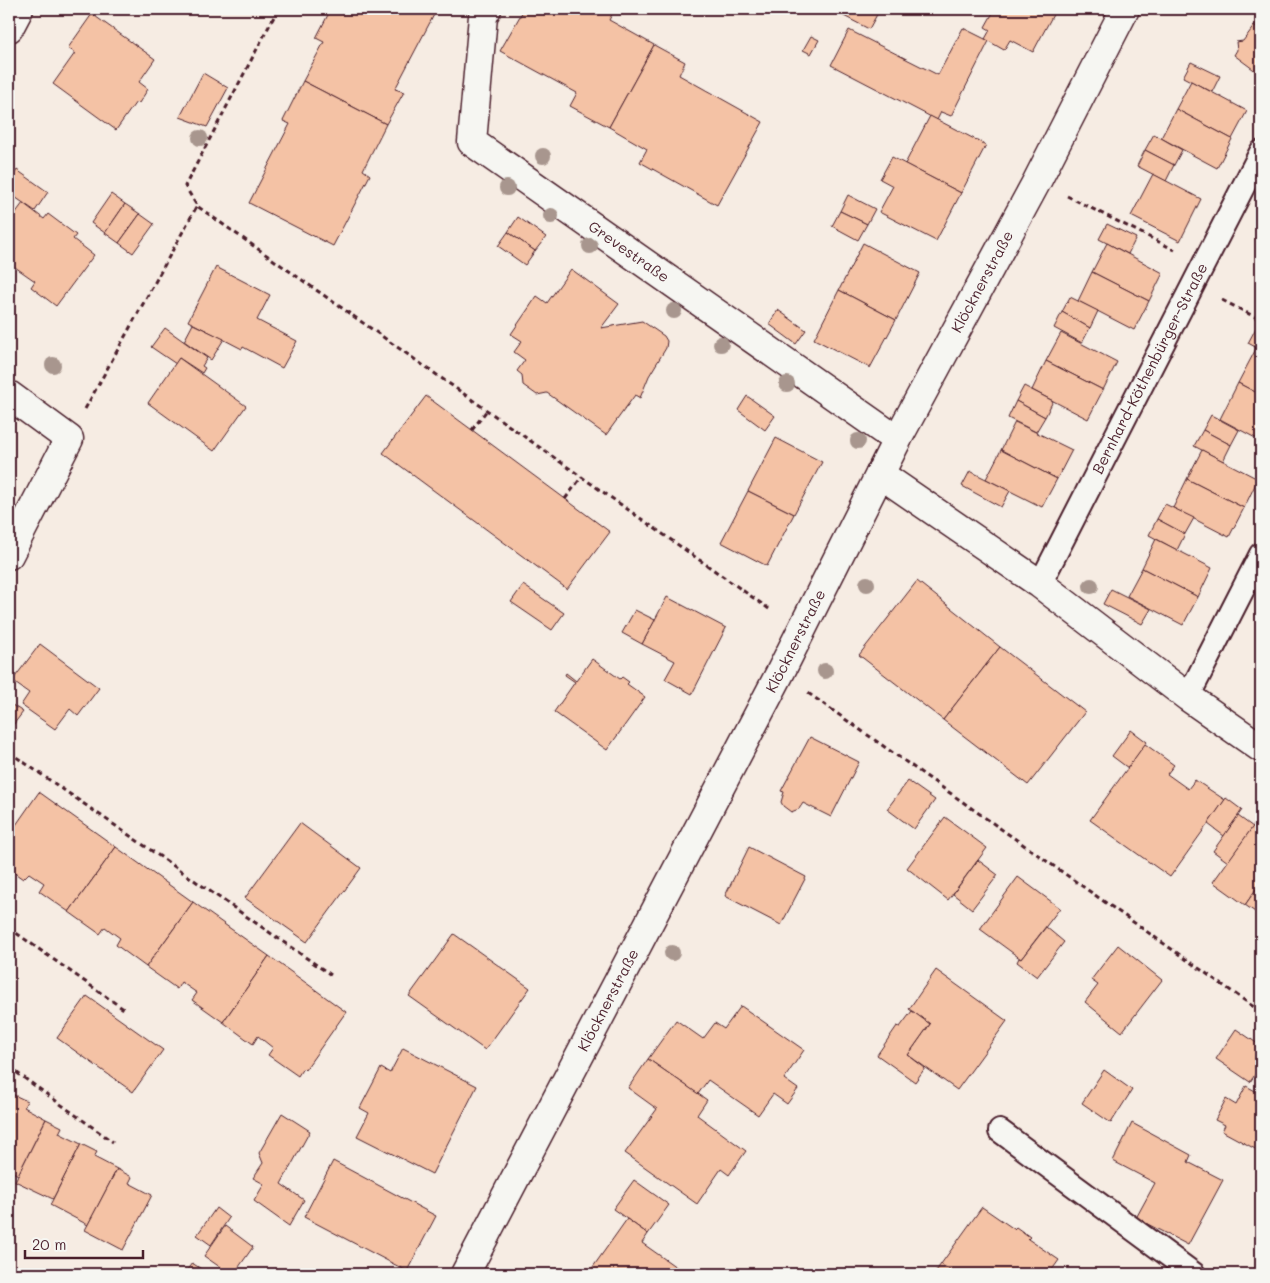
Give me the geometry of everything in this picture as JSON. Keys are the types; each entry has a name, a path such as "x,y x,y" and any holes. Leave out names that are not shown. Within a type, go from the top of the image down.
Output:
{"street":[{"path":"9,28 19,9"},
{"name":"Grevestraße","path":"487,9 483,16 472,142 897,440"},
{"name":"Klöcknerstraße","path":"465,1274 780,673 897,440 1038,181 1125,9"},
{"path":"9,394 69,439 9,555"},
{"path":"880,474 1040,584 1188,697 1261,748"}],"lane":[{"name":"Bernhard-Köthenbürger-Straße","path":"1040,584 1261,152"},
{"path":"1188,697 1261,554"},
{"path":"1000,1132 1194,1274"}],"path":[{"path":"278,9 185,186 196,206 801,632"},
{"path":"1038,181 1204,264"},
{"path":"69,439 196,206"},
{"path":"1193,284 1261,320"},
{"path":"472,430 487,410"},
{"path":"565,499 581,478"},
{"path":"780,673 1261,1012"},
{"path":"9,752 331,974"},
{"path":"9,928 125,1010"},
{"path":"9,1067 113,1142"}],"building":[{"path":"331,9 437,9 395,89 404,92 386,124 303,81 324,42 316,38"},
{"path":"524,9 615,9 609,20 654,45 609,127 570,106 577,93 500,51"},
{"path":"840,9 880,9 869,29 838,13"},
{"path":"995,9 1056,9 1033,52 1010,40 1004,50 985,39 990,30 985,27"},
{"path":"1261,13 1261,32 1254,26 1257,22 1256,14"},
{"path":"92,14 155,59 139,82 148,89 139,103 136,102 116,130 53,84 75,53 68,48"},
{"path":"1254,26 1261,32 1261,75 1234,55 1237,50 1236,42 1243,41"},
{"path":"963,28 989,41 951,116 941,112 937,120 831,65 849,30 938,75"},
{"path":"811,36 819,40 811,54 803,50"},
{"path":"654,45 685,62 679,75 763,122 717,205 640,162 647,149 609,127"},
{"path":"1191,62 1220,76 1212,92 1183,77"},
{"path":"203,73 228,88 207,127 180,117"},
{"path":"303,81 386,124 363,170 370,175 333,246 249,203 290,124 283,121"},
{"path":"1191,81 1247,111 1232,139 1176,109"},
{"path":"1176,109 1232,139 1217,168 1161,138"},
{"path":"930,116 986,145 961,193 905,164"},
{"path":"1154,134 1182,150 1174,165 1145,150"},
{"path":"1145,150 1174,165 1166,181 1137,166"},
{"path":"892,157 961,193 936,241 879,212 893,186 880,179"},
{"path":"17,170 48,192 35,211 9,193 9,182"},
{"path":"1153,174 1201,199 1180,241 1131,216"},
{"path":"111,194 125,204 105,233 91,223"},
{"path":"848,195 875,209 867,224 840,211"},
{"path":"23,203 44,219 48,214 76,235 73,239 94,255 56,306 31,287 35,281 12,265 9,269 9,222"},
{"path":"125,204 140,214 119,243 105,233"},
{"path":"840,211 867,224 858,240 832,226"},
{"path":"140,214 154,224 133,253 119,243"},
{"path":"518,217 546,237 535,251 508,232"},
{"path":"1107,224 1136,238 1128,254 1099,239"},
{"path":"508,232 535,251 525,265 498,246"},
{"path":"863,243 920,273 896,320 839,290"},
{"path":"1107,243 1163,273 1149,301 1092,272"},
{"path":"216,267 270,295 257,320 297,341 282,368 188,321"},
{"path":"571,269 619,304 601,328 642,321 664,336 667,341 666,348 649,376 640,398 635,395 606,435 547,393 537,395 523,385 522,375 517,371 525,360 514,352 522,341 511,334 537,296 547,303"},
{"path":"1092,272 1149,301 1134,330 1078,301"},
{"path":"839,290 896,320 870,368 814,339"},
{"path":"1070,297 1098,311 1090,328 1062,312"},
{"path":"778,310 806,330 796,344 769,324"},
{"path":"1062,312 1090,328 1082,343 1054,328"},
{"path":"193,324 224,339 211,360 184,341"},
{"path":"165,328 207,358 202,366 205,368 202,373 179,358 176,364 151,347"},
{"path":"1256,328 1261,330 1261,350 1248,343"},
{"path":"1061,333 1117,362 1103,390 1046,361"},
{"path":"1257,347 1261,350 1261,395 1238,383"},
{"path":"179,358 246,406 214,451 148,403"},
{"path":"1046,361 1103,390 1088,419 1032,390"},
{"path":"1238,383 1261,395 1261,441 1220,419"},
{"path":"1024,386 1053,401 1045,417 1016,401"},
{"path":"426,396 610,532 567,589 383,453"},
{"path":"747,396 775,416 765,430 738,410"},
{"path":"1016,401 1045,417 1036,432 1008,418"},
{"path":"1211,415 1239,430 1231,445 1203,430"},
{"path":"1015,422 1072,450 1057,479 1001,450"},
{"path":"1203,430 1231,445 1223,461 1194,446"},
{"path":"776,438 822,462 794,514 748,491"},
{"path":"1001,450 1057,479 1042,507 986,479"},
{"path":"1202,450 1258,479 1244,508 1187,479"},
{"path":"970,471 1010,491 1001,507 962,486"},
{"path":"1187,479 1244,508 1229,537 1173,508"},
{"path":"748,491 794,514 767,566 721,542"},
{"path":"1165,504 1194,518 1185,534 1157,519"},
{"path":"1157,519 1185,534 1177,550 1149,535"},
{"path":"1156,539 1212,568 1198,597 1142,568"},
{"path":"1142,568 1198,597 1183,625 1127,596"},
{"path":"917,581 1000,647 943,720 859,655"},
{"path":"523,585 564,613 552,630 511,602"},
{"path":"1111,589 1151,609 1142,624 1103,604"},
{"path":"667,597 726,628 692,694 665,679 675,661 642,644"},
{"path":"635,610 655,620 642,644 622,633"},
{"path":"40,644 99,688 78,716 70,709 55,729 21,705 29,693 12,681"},
{"path":"1000,647 1085,712 1028,785 943,720"},
{"path":"592,659 620,679 622,677 629,682 627,684 645,697 607,750 554,712 575,682 565,675 566,673 576,681"},
{"path":"9,703 23,712 10,729 9,728"},
{"path":"1131,730 1147,742 1128,768 1112,756"},
{"path":"810,737 859,762 831,817 803,803 799,809 791,812 781,802 784,792 781,791"},
{"path":"1145,744 1174,765 1167,774 1188,789 1195,780 1225,800 1170,877 1090,820"},
{"path":"908,781 935,800 914,829 887,809"},
{"path":"39,792 116,847 69,912 39,891 44,883 29,873 23,879 9,869 9,835"},
{"path":"1226,798 1242,810 1224,836 1208,824"},
{"path":"1238,816 1253,827 1228,862 1213,851"},
{"path":"945,817 987,848 948,900 907,868"},
{"path":"1257,821 1261,824 1261,882 1245,905 1213,882"},
{"path":"300,823 361,868 307,942 245,898"},
{"path":"116,847 193,902 146,967 116,945 120,938 105,927 100,934 69,912"},
{"path":"749,847 806,877 781,925 725,896"},
{"path":"978,860 998,875 972,909 953,894"},
{"path":"1018,877 1060,908 1021,959 980,929"},
{"path":"1261,882 1261,916 1245,905"},
{"path":"193,902 269,956 223,1022 192,1000 197,993 181,982 177,989 146,967"},
{"path":"1046,927 1064,942 1037,977 1017,962"},
{"path":"454,934 530,988 485,1050 409,996"},
{"path":"1118,945 1162,980 1122,1032 1085,1002 1098,985 1091,980"},
{"path":"269,956 346,1012 305,1070 303,1068 298,1076 268,1055 273,1048 258,1036 253,1044 223,1022"},
{"path":"936,970 1007,1021 957,1090 908,1055 930,1024 909,1009"},
{"path":"87,996 163,1050 133,1092 57,1038"},
{"path":"741,1006 804,1050 784,1079 798,1089 787,1104 773,1094 758,1115 708,1080 698,1094 648,1059 676,1020 703,1039 715,1023 724,1029"},
{"path":"912,1011 930,1024 908,1055 925,1068 915,1082 877,1055 897,1026 900,1027"},
{"path":"1236,1029 1261,1046 1261,1066 1250,1082 1216,1059"},
{"path":"403,1048 477,1086 432,1174 357,1136 369,1113 360,1108 381,1068 390,1073"},
{"path":"648,1059 707,1100 697,1115 746,1151 729,1175 721,1169 697,1204 625,1153 657,1109 628,1088"},
{"path":"1104,1070 1132,1090 1111,1123 1082,1103"},
{"path":"1246,1086 1261,1094 1261,1152 1222,1131 1225,1125 1215,1120 1226,1099 1236,1105"},
{"path":"12,1094 27,1101 24,1107 46,1119 18,1175 9,1170 9,1099"},
{"path":"282,1113 310,1131 281,1184 304,1200 289,1226 254,1201 264,1184 253,1178 263,1163 259,1153"},
{"path":"46,1119 62,1127 59,1133 81,1144 53,1199 15,1181"},
{"path":"1132,1123 1191,1155 1188,1162 1223,1180 1188,1245 1136,1218 1155,1183 1113,1161"},
{"path":"81,1144 97,1152 94,1157 117,1169 88,1225 50,1205"},
{"path":"333,1161 436,1216 407,1271 304,1217"},
{"path":"117,1169 132,1177 129,1183 152,1195 123,1250 85,1230"},
{"path":"634,1180 669,1205 648,1234 613,1209"},
{"path":"982,1207 1014,1229 1016,1227 1030,1237 1028,1239 1059,1260 1049,1274 955,1274 941,1264"},
{"path":"216,1208 229,1218 211,1245 197,1235"},
{"path":"627,1219 648,1234 642,1243 686,1274 588,1274"},
{"path":"225,1226 253,1247 234,1274 230,1274 204,1256"},
{"path":"192,1263 209,1274 184,1274"},
{"path":"941,1264 955,1274 934,1274"}]}
